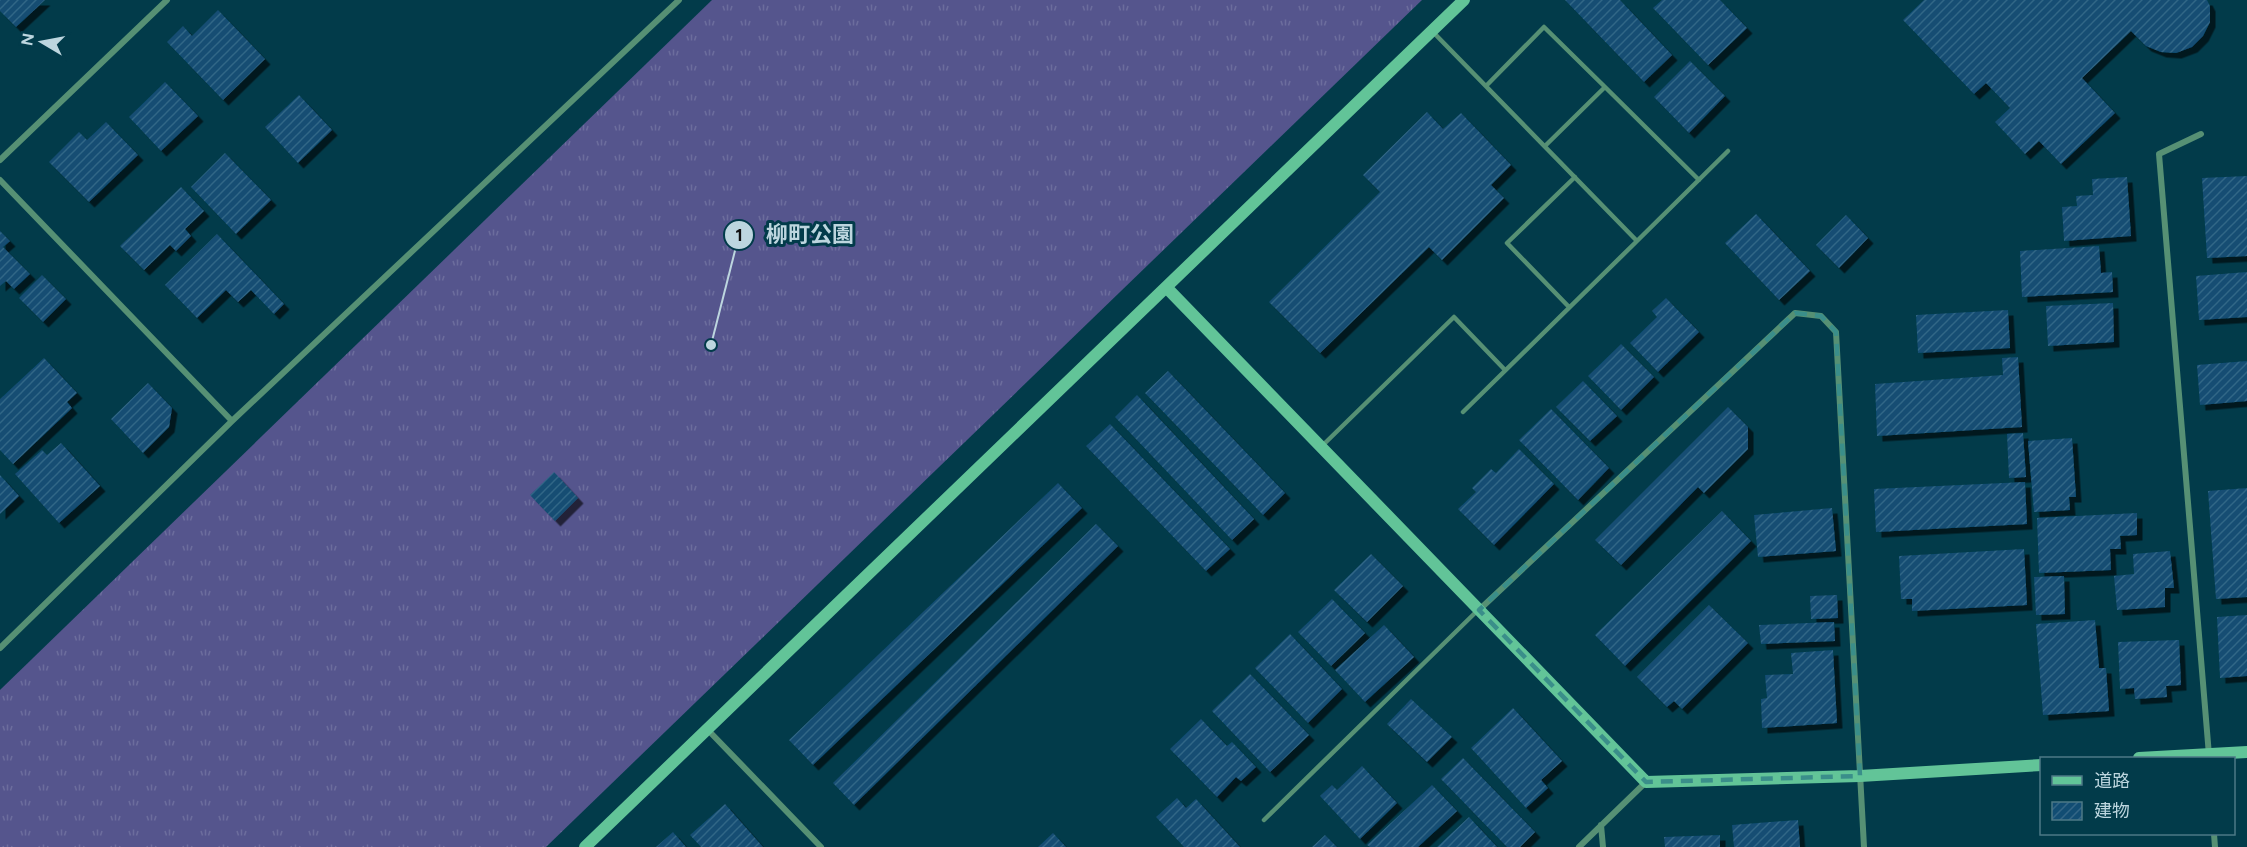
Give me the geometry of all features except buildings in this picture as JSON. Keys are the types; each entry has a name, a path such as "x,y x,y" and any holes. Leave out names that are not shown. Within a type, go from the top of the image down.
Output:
{"street":[{"path":"0,160 167,0"},
{"path":"0,648 232,421 679,0"},
{"path":"585,847 1464,0"},
{"path":"2201,134 2159,154 2209,756"},
{"path":"0,180 232,421"},
{"path":"1166,287 1646,782"},
{"path":"1479,610 1796,313 1821,316 1836,332 1864,847"},
{"path":"707,729 821,847"},
{"path":"2186,757 2247,752"},
{"path":"1579,847 1646,782 1860,776 2040,765"},
{"path":"1601,825 1603,847"}],"lane":[{"path":"1486,86 1544,27 1699,180"},
{"path":"1432,31 1637,241"},
{"path":"1545,146 1605,87"},
{"path":"1463,412 1728,151"},
{"path":"1569,307 1507,243 1575,177"},
{"path":"1321,447 1454,317 1505,370"},
{"path":"1264,820 1479,610"}],"highlighted area":[{"path":"1795,313 1821,316 1836,332 1860,776 1646,782 1479,610"}],"green space":[{"path":"712,0 1422,0 546,847 0,847 0,690"}],"place":[{"name":"柳町公園","path":"711,345"}]}
